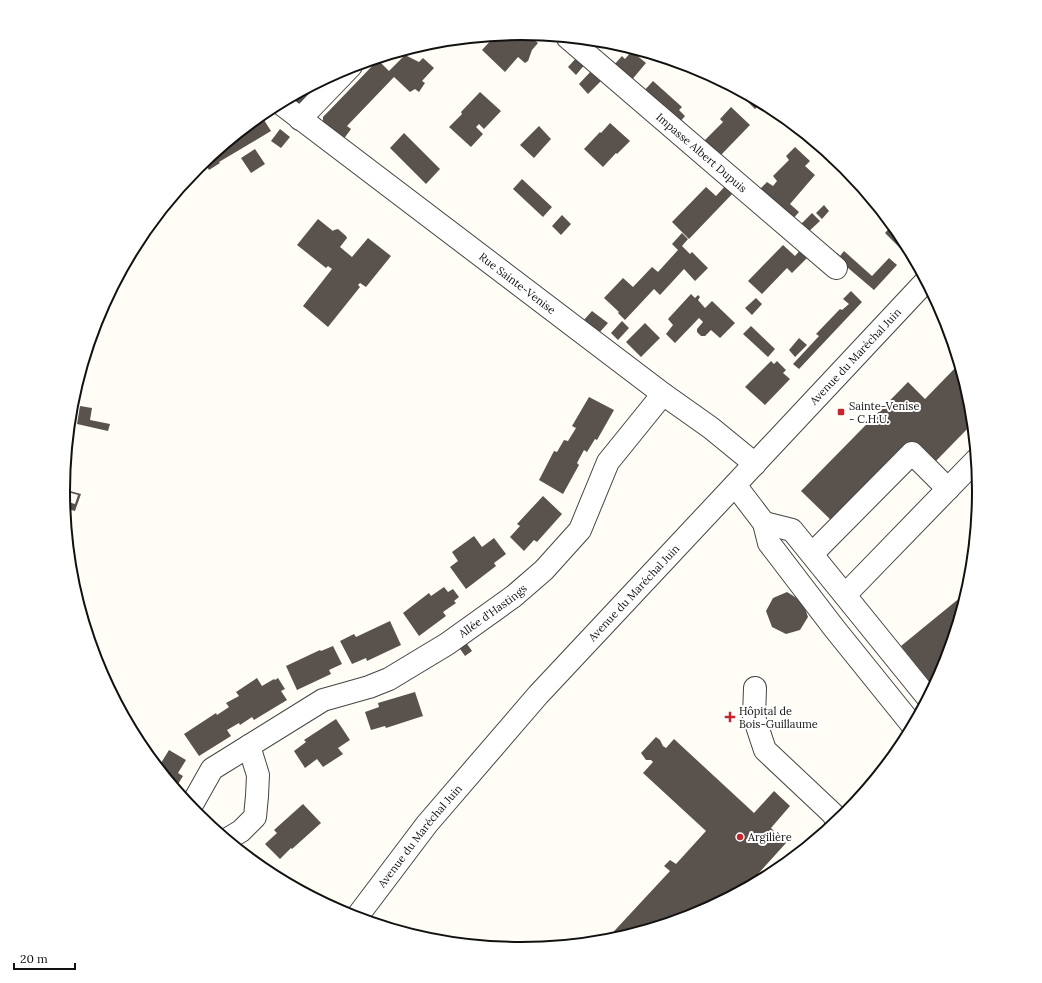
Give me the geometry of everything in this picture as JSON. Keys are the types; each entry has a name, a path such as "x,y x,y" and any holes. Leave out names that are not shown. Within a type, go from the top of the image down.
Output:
{"street":[{"name":"Impasse Albert Dupuis","path":"574,43 836,268"},
{"path":"300,118 339,78"},
{"name":"Rue Sainte-Venise","path":"285,107 663,394 711,428 755,464"},
{"name":"Avenue du Maréchal Juin","path":"360,913 427,824 538,695 922,285"},
{"name":"Allée d'Hastings","path":"193,802 212,768 323,700 369,687 389,679 447,644 514,596 544,570 580,530 608,462 663,394"},
{"path":"812,554 865,508 912,453 948,489"},
{"path":"845,595 894,537 948,489 972,464"},
{"path":"735,485 764,523 769,543 834,628 909,721"},
{"path":"764,523 792,530 925,694"},
{"path":"755,688 754,717 765,750 834,816"},
{"path":"231,837 241,831 255,817 258,775 249,746"}],"building":[{"path":"535,40 538,43 532,50 528,61 525,63 518,57 505,72 482,50 490,41"},
{"path":"630,53 636,55 646,63 630,82 613,66 622,56 625,59"},
{"path":"405,55 419,62 423,58 434,68 422,81 425,83 419,92 415,89 410,92 394,77 347,126 351,129 343,140 323,125 323,117 373,65 381,63 389,71"},
{"path":"578,56 586,63 576,75 568,67"},
{"path":"593,69 604,78 588,94 579,84"},
{"path":"653,81 682,107 679,110 685,116 679,123 643,92"},
{"path":"312,91 315,94 301,108 293,102"},
{"path":"480,92 501,111 484,129 479,124 476,127 483,134 471,147 449,127"},
{"path":"748,100 757,107 755,109"},
{"path":"731,107 750,125 719,157 702,143 723,122 720,119"},
{"path":"264,120 271,131 219,162 220,163 209,170 207,167 223,152"},
{"path":"610,123 630,141 603,167 584,149"},
{"path":"539,126 551,139 534,158 520,145"},
{"path":"280,129 290,137 281,148 271,141"},
{"path":"404,133 440,169 426,184 390,148"},
{"path":"795,147 810,161 805,166 815,175 790,204 799,212 792,220 758,191 767,182 773,186 777,181 773,176 789,160 786,156"},
{"path":"255,149 265,164 251,173 241,158"},
{"path":"522,179 552,207 543,217 513,189"},
{"path":"727,184 735,191 689,239 672,222 706,187 716,196"},
{"path":"824,205 829,211 822,219 816,213"},
{"path":"812,213 820,221 807,233 799,226"},
{"path":"562,215 571,224 561,235 552,226"},
{"path":"318,219 333,231 338,229 346,236 347,238 340,247 352,257 368,238 391,256 366,287 360,283 358,285 360,287 328,327 303,306 332,269 328,266 326,268 297,245"},
{"path":"888,230 901,249 885,233"},
{"path":"682,233 688,239 682,246 690,254 692,252 708,268 695,281 684,269 660,295 654,289 625,320 604,298 623,278 633,287 652,267 658,272 678,250 672,244"},
{"path":"783,245 795,256 802,248 810,255 792,273 787,268 762,294 748,281"},
{"path":"844,251 872,276 889,258 897,265 874,290 834,256 837,253 840,256"},
{"path":"851,291 862,302 799,369 793,364 819,336 816,334 840,309 842,310 849,304 843,299"},
{"path":"691,294 695,298 698,295 700,297 698,300 705,308 712,301 735,323 720,338 711,330 705,336 701,336 697,332 697,329 703,322 699,318 675,343 666,334 673,325 668,319"},
{"path":"756,298 762,304 752,315 745,308"},
{"path":"592,311 608,323 599,333 583,321"},
{"path":"622,321 629,328 618,340 611,333"},
{"path":"645,323 660,338 641,357 626,342"},
{"path":"751,326 775,349 768,357 743,334"},
{"path":"799,338 807,345 795,357 789,350"},
{"path":"771,361 774,364 777,361 786,370 783,373 790,379 765,405 745,387"},
{"path":"955,368 964,403 968,428 934,463 912,441 833,522 801,491 908,382 925,399"},
{"path":"589,397 614,410 597,440 595,439 587,452 584,450 577,463 579,465 563,494 539,480 554,451 557,452 564,440 568,441 576,428 572,426"},
{"path":"80,406 92,408 90,420 110,424 108,431 77,424"},
{"path":"70,491 81,494 75,511 70,510 70,503 75,504 78,495 71,493 70,496"},
{"path":"543,496 562,514 537,542 534,540 524,551 510,537 520,526 517,524"},
{"path":"474,536 482,547 494,538 506,554 494,563 496,566 466,589 450,567 458,561 452,552"},
{"path":"444,587 448,592 453,589 459,597 454,601 456,603 443,612 446,616 419,636 403,613 429,593 431,596"},
{"path":"787,592 803,602 808,617 800,630 786,634 772,627 766,611 773,598"},
{"path":"959,598 949,637 930,682 901,646"},
{"path":"390,621 401,645 367,661 366,658 352,664 340,641 354,634 356,637"},
{"path":"465,641 472,651 465,656 458,646"},
{"path":"333,646 342,664 329,670 331,674 297,690 286,666 320,650 321,651"},
{"path":"257,678 262,686 278,678 285,689 281,691 287,700 254,720 252,717 240,725 239,723 227,730 231,736 199,756 184,734 216,713 217,715 229,707 226,703 239,696 236,692"},
{"path":"415,692 423,716 386,728 385,726 371,730 365,712 379,707 378,703"},
{"path":"336,719 350,740 338,748 343,754 323,767 317,759 305,768 294,751 306,742 304,740"},
{"name":"Argilière","path":"656,737 666,748 674,739 754,813 774,791 790,806 771,828 786,843 757,875 758,876 747,883 694,909 638,928 612,933 670,871 664,866 670,860 676,864 706,831 643,773 653,762 651,760 646,760 641,753"},
{"path":"169,750 186,760 178,773 183,776 178,784 163,766 161,763"},
{"path":"303,804 321,823 280,859 265,844 277,833 274,830"}],"place":[{"name":"Sainte-Venise - C.H.U.","path":"841,412"},
{"name":"Hôpital de Bois-Guillaume","path":"730,717"},
{"name":"Argilière","path":"740,837"}]}
